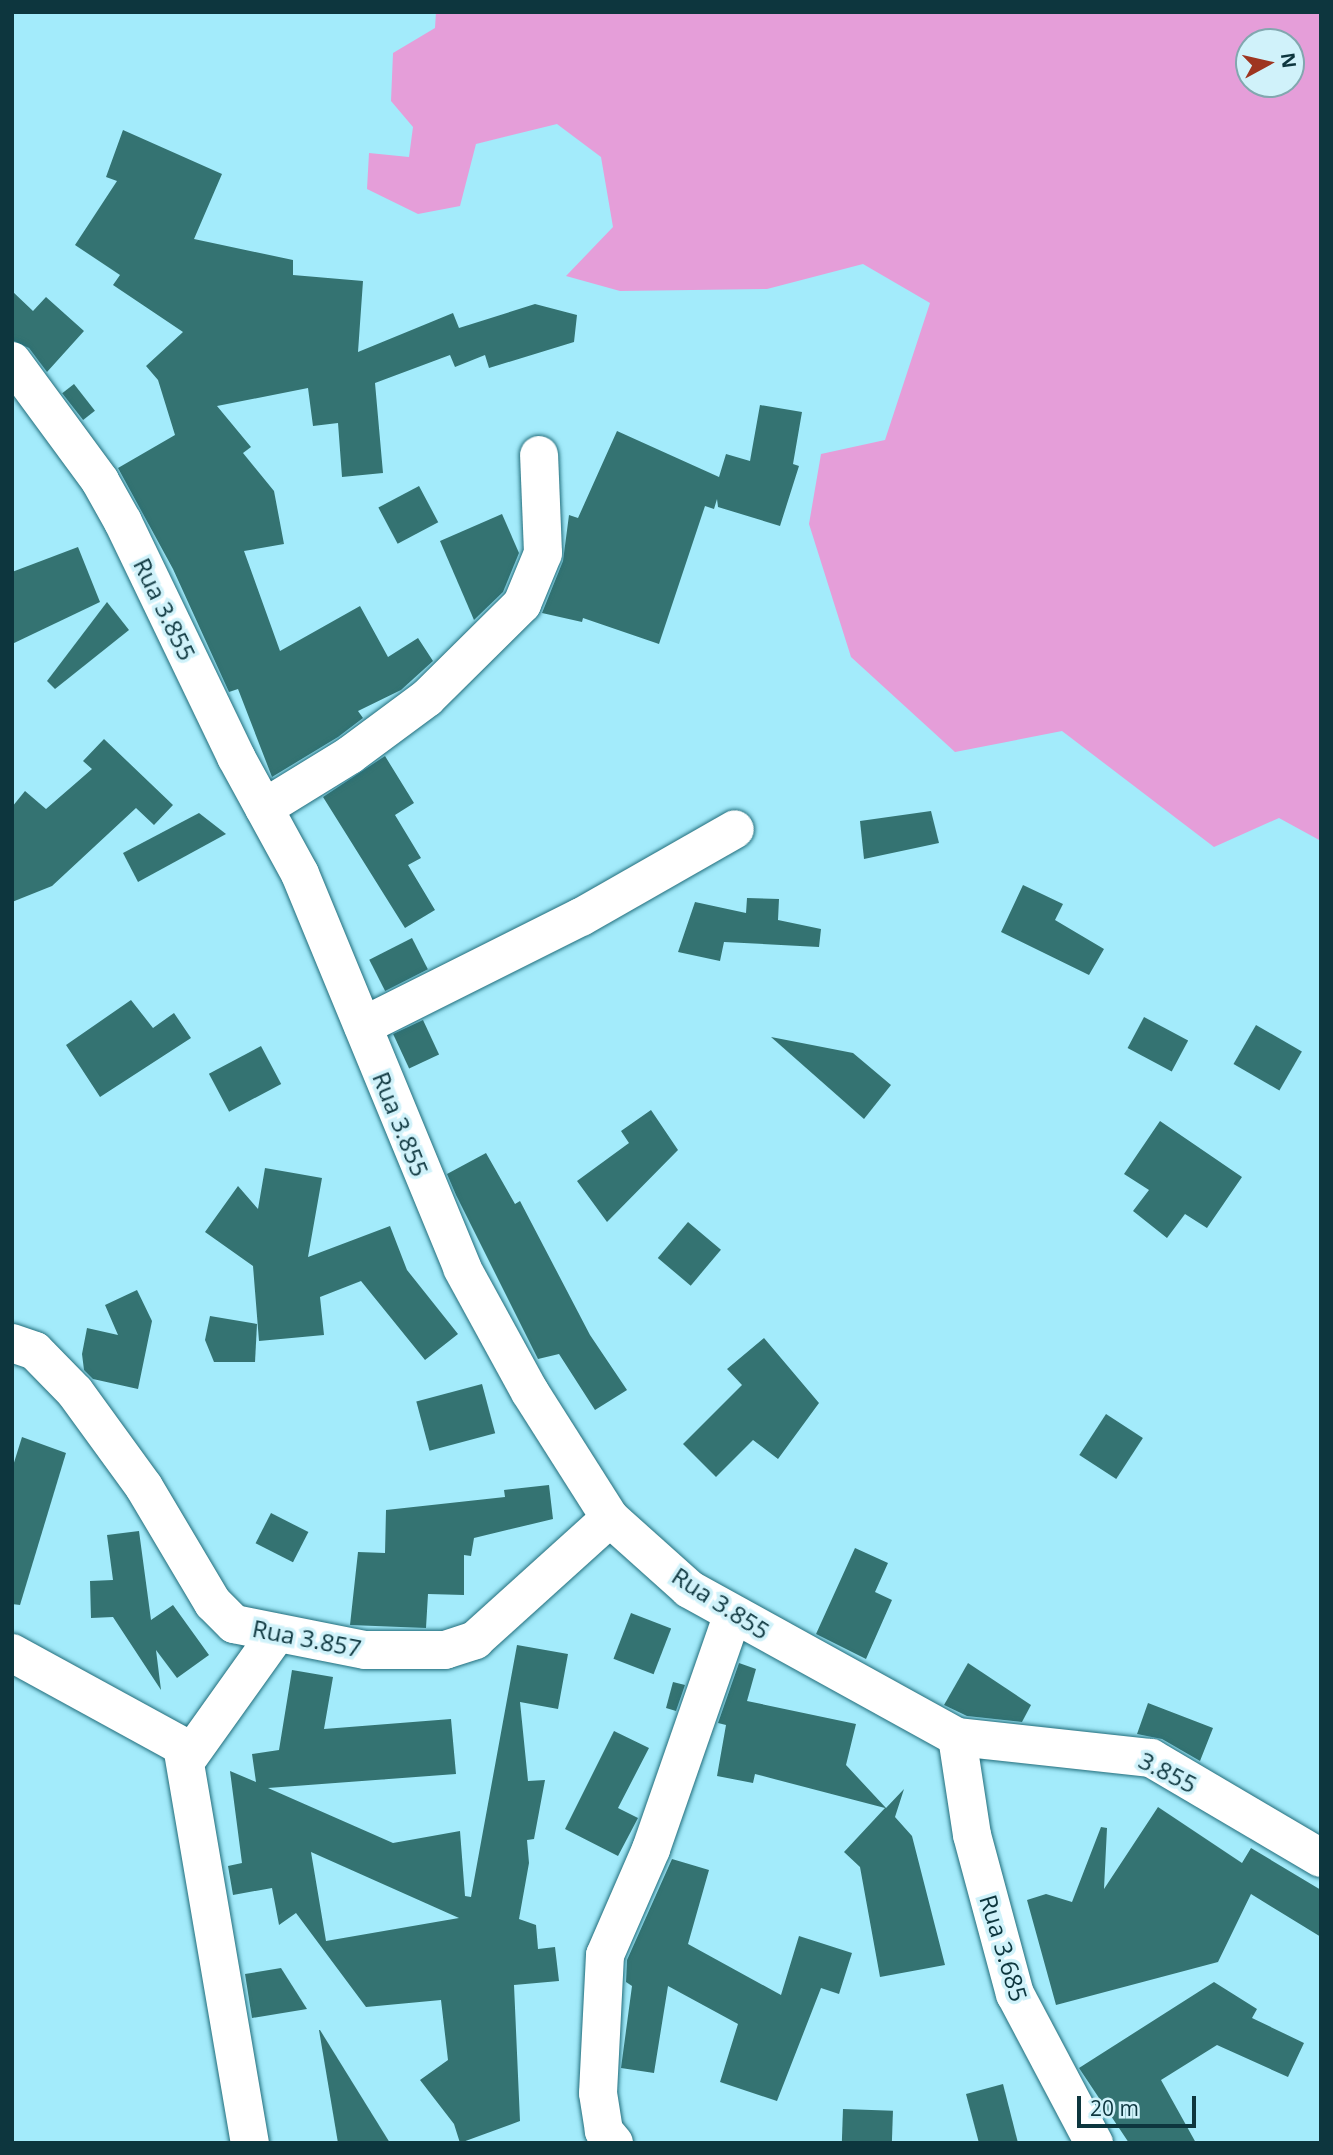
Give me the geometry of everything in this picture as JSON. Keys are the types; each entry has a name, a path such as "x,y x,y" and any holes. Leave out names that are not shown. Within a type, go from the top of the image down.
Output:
{"street":[{"name":"Rua 3.855","path":"12,361 100,481 300,874 462,1268 530,1392 610,1518 689,1589 732,1616 957,1737"},
{"path":"264,807 350,755 427,698 522,604 543,553 540,455"},
{"path":"363,1026 581,917 735,829"},
{"name":"Rua 3.857","path":"12,1343 35,1351 75,1392 144,1487 213,1602 234,1623 275,1636 365,1650 446,1650 475,1640 610,1518"},
{"path":"614,2143 604,2131 598,2093 605,1955 651,1849 732,1616"},
{"path":"188,1758 275,1636"},
{"path":"12,1653 172,1739 188,1758 250,2143"},
{"name":"3.855","path":"957,1737 1151,1758 1321,1858"},
{"name":"Rua 3.685","path":"957,1737 972,1835 1015,1994 1094,2143"}],"shaded area":[{"path":"436,12 1321,12 1321,841 1279,818 1214,847 1062,731 955,752 851,657 809,524 821,454 885,440 930,303 863,264 767,289 620,291 566,276 613,227 601,157 557,124 476,144 460,206 418,214 367,189 369,153 409,157 413,127 391,101 393,53 435,28"}],"building":[{"path":"123,130 222,174 194,239 293,260 293,275 363,281 358,352 453,313 459,328 535,304 577,315 574,342 489,368 485,355 455,367 450,355 375,383 383,473 342,477 338,423 313,426 308,388 217,406 251,447 243,453 274,491 284,544 244,551 280,651 360,606 388,657 418,638 433,661 401,690 358,711 363,718 338,737 272,777 238,689 229,692 173,569 118,468 175,435 158,380 146,366 183,332 113,285 120,275 75,245 117,181 106,177"},
{"path":"12,291 33,311 46,297 84,331 47,372 29,348 12,340"},
{"path":"74,384 95,411 83,420 62,393"},
{"path":"760,405 802,412 793,464 799,466 780,526 718,507 717,499 714,509 705,506 659,644 583,618 582,622 542,613 563,561 569,515 578,518 617,431 719,477 726,454 750,461"},
{"path":"419,486 438,522 398,544 378,508"},
{"path":"502,514 519,553 503,592 474,620 440,541"},
{"path":"78,547 100,602 12,644 12,572"},
{"path":"107,602 129,630 55,689 47,681"},
{"path":"104,739 173,805 154,825 136,808 52,886 12,902 12,807 25,791 46,809 92,769 83,761"},
{"path":"385,756 414,803 395,815 421,858 408,865 435,910 405,928 323,797"},
{"path":"931,811 939,843 864,859 860,821"},
{"path":"199,813 226,834 138,882 123,853"},
{"path":"1023,885 1063,904 1055,920 1104,949 1089,975 1001,932"},
{"path":"747,898 779,899 778,920 821,929 819,947 724,942 720,961 678,952 695,902 746,913"},
{"path":"412,938 428,969 385,991 369,960"},
{"path":"131,1000 153,1028 174,1013 191,1038 100,1097 66,1045"},
{"path":"1144,1017 1188,1040 1172,1071 1128,1048"},
{"path":"423,1020 439,1054 409,1068 393,1034"},
{"path":"1256,1025 1302,1052 1279,1090 1234,1064"},
{"path":"771,1037 853,1053 891,1085 864,1119"},
{"path":"261,1046 281,1084 229,1112 209,1074"},
{"path":"651,1110 678,1150 607,1222 577,1181 629,1143 621,1131"},
{"path":"1160,1121 1242,1177 1207,1228 1185,1214 1167,1238 1133,1211 1149,1190 1124,1174"},
{"path":"486,1153 515,1204 520,1201 590,1335 627,1390 595,1410 559,1354 538,1359 447,1174"},
{"path":"265,1168 322,1178 308,1257 390,1226 407,1270 458,1334 425,1360 361,1281 320,1297 324,1335 259,1341 253,1266 205,1232 238,1186 258,1209"},
{"path":"688,1222 721,1250 691,1286 658,1258"},
{"path":"137,1290 152,1321 138,1389 93,1379 84,1370 82,1354 87,1328 118,1335 105,1305"},
{"path":"210,1316 257,1324 255,1362 214,1362 205,1340"},
{"path":"764,1338 819,1403 778,1459 753,1440 716,1477 683,1444 742,1385 727,1369"},
{"path":"482,1384 495,1433 430,1451 416,1402"},
{"path":"1106,1414 1143,1438 1116,1479 1079,1455"},
{"path":"22,1437 66,1453 20,1605 12,1604 12,1469"},
{"path":"549,1485 553,1519 474,1538 471,1556 464,1555 464,1595 428,1594 426,1628 350,1625 358,1552 385,1553 386,1510 505,1497 504,1490"},
{"path":"271,1513 308,1532 293,1562 256,1543"},
{"path":"139,1531 151,1620 173,1605 209,1655 177,1678 156,1650 161,1690 113,1617 91,1618 90,1581 113,1580 107,1535"},
{"path":"855,1548 888,1563 875,1592 892,1600 866,1659 816,1634"},
{"path":"631,1613 671,1628 654,1674 613,1659"},
{"path":"517,1645 568,1654 558,1709 520,1702 528,1781 545,1780 534,1839 527,1840 529,1863 519,1919 536,1925 538,1949 555,1947 559,1981 514,1985 520,2121 460,2143 454,2124 420,2080 448,2060 441,2000 366,2007 296,1913 279,1925 272,1888 233,1895 228,1866 242,1863 230,1771 256,1782 252,1754 279,1750 292,1670 333,1677 324,1729 451,1719 456,1774 268,1788 393,1843 460,1831 465,1896 471,1897","holes":["311,1852 459,1918 326,1941"]},
{"path":"739,1663 756,1669 747,1701 856,1724 846,1765 886,1808 904,1789 895,1817 912,1836 945,1965 880,1977 860,1867 844,1852 885,1808 755,1774 753,1783 717,1776 726,1725 718,1723"},
{"path":"968,1663 1031,1705 1022,1722 967,1716 944,1705"},
{"path":"673,1682 685,1685 676,1711 666,1708"},
{"path":"1148,1703 1213,1728 1200,1761 1162,1739 1137,1734"},
{"path":"614,1731 649,1748 618,1808 638,1818 618,1856 565,1829"},
{"path":"1158,1807 1242,1863 1251,1848 1321,1890 1321,1937 1251,1894 1218,1962 1056,2005 1027,1900 1046,1894 1072,1902 1101,1827 1107,1828 1104,1889"},
{"path":"672,1859 709,1870 688,1944 781,1995 799,1936 852,1953 839,1994 821,1988 777,2101 720,2082 738,2024 668,1986 654,2073 621,2068 632,1986 626,1982 627,1960"},
{"path":"281,1968 307,2009 252,2018 245,1974"},
{"path":"1214,1982 1257,2009 1252,2018 1304,2043 1288,2077 1217,2045 1161,2080 1196,2143 1129,2143 1079,2068"},
{"path":"320,2030 390,2143 338,2143"},
{"path":"1003,2084 1018,2143 979,2143 966,2094"},
{"path":"843,2109 893,2111 892,2143 842,2143"}]}
